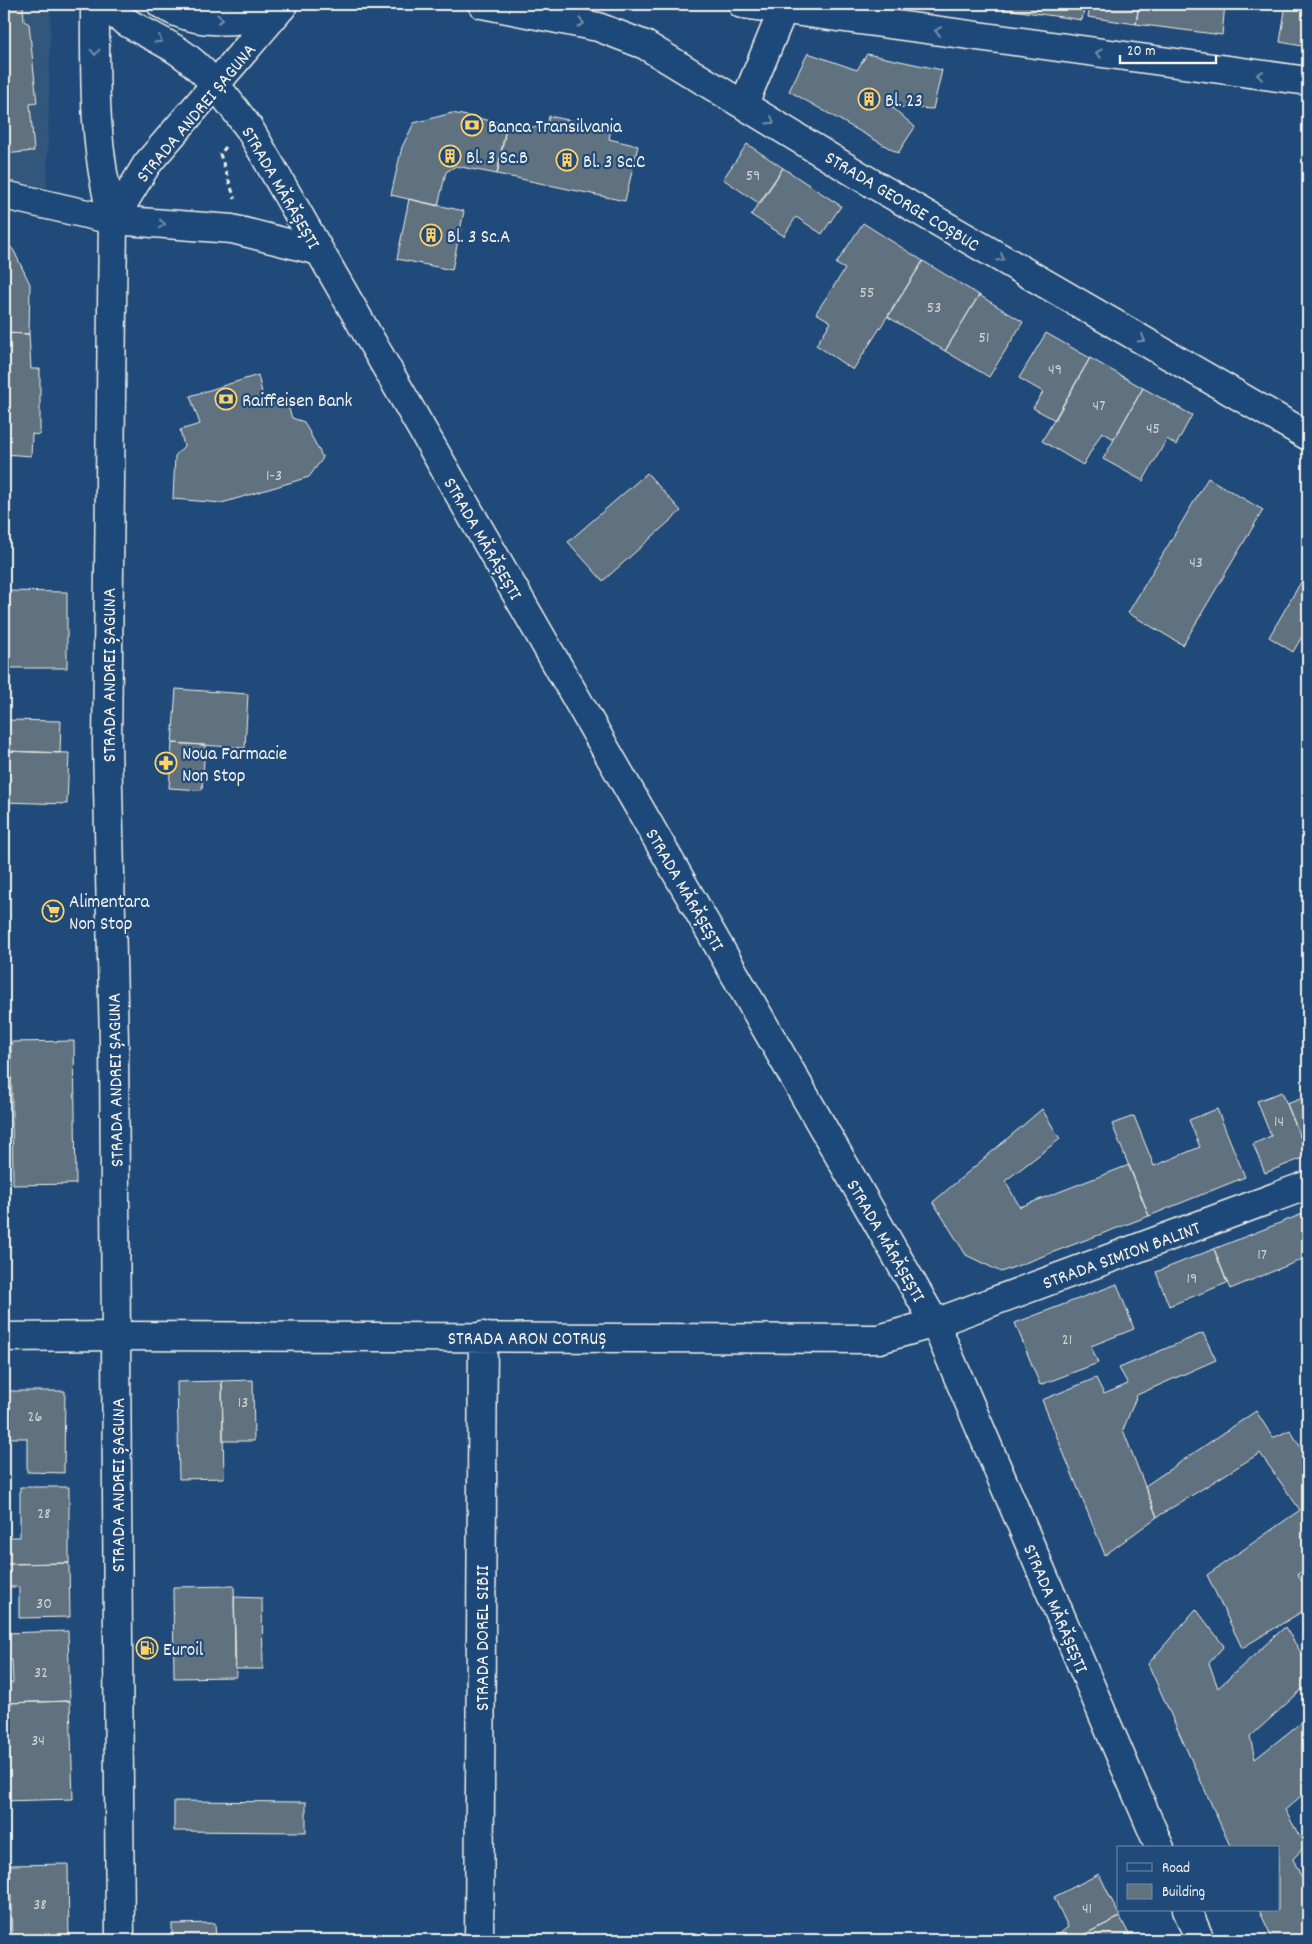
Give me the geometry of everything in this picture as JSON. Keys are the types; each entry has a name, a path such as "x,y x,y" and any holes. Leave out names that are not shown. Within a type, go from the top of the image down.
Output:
{"street":[{"name":"STRADA ANDREI ȘAGUNA","path":"95,4 96,121 99,158 113,220 107,745 114,1043 120,1940"},
{"name":"STRADA MĂRĂȘEȘTI","path":"103,4 116,15 180,52 198,67 216,86 249,128 935,1323 1159,1846"},
{"path":"161,4 184,14 203,19 246,19 272,12 285,6"},
{"name":"STRADA GEORGE COȘBUC","path":"482,4 598,26 645,45 875,185 1308,436"},
{"path":"742,4 1308,81"},
{"name":"STRADA ANDREI ȘAGUNA","path":"113,220 147,164 285,6"},
{"path":"744,104 783,10"},
{"path":"4,195 113,220 232,229 319,251"},
{"name":"STRADA SIMION BALINT","path":"935,1323 1308,1185"},
{"name":"STRADA ARON COTRUȘ","path":"4,1337 484,1336 860,1340 879,1339 935,1323"},
{"name":"STRADA DOREL SIBII","path":"479,1940 484,1336"},
{"path":"1188,1912 1200,1940"}],"path":[{"path":"223,149 220,154 236,200 236,212 232,229"}],"shaded area":[{"path":"4,4 51,4 47,186 36,191 4,183"}],"building":[{"path":"4,4 23,4 24,21 29,24 37,103 30,104 34,151 4,154"},
{"path":"970,4 1005,4 1005,9"},
{"path":"1005,4 1085,4 1082,20 1005,9"},
{"path":"1090,4 1139,4 1136,24 1088,17"},
{"path":"1139,4 1225,4 1222,35 1136,24"},
{"path":"1286,4 1308,4 1308,47 1280,42"},
{"name":"Bl. 23","path":"808,53 857,70 867,54 942,70 933,109 892,107 915,127 898,153 789,91"},
{"name":"Bl. 3 Sc.B","path":"452,113 507,124 497,174 456,166 446,172 438,206 391,195 402,147 414,123"},
{"name":"Bl. 3 Sc.C","path":"549,116 611,129 609,139 638,146 625,201 497,174 507,121 546,130"},
{"path":"747,144 783,168 760,204 723,179"},
{"path":"783,168 841,206 822,234 796,217 784,236 751,215"},
{"name":"Bl. 3 Sc.A","path":"409,199 464,211 452,270 397,259"},
{"path":"863,223 923,261 853,370 816,345 831,322 816,313 845,269 836,264"},
{"path":"4,239 14,251 30,284 29,334 4,333"},
{"path":"923,261 979,295 945,351 888,317"},
{"path":"979,295 1023,322 989,377 945,351"},
{"path":"4,333 29,334 31,369 40,369 40,435 32,434 31,456 4,454"},
{"path":"1046,333 1090,358 1055,420 1033,408 1043,392 1019,378"},
{"path":"1090,358 1143,388 1114,439 1102,432 1083,465 1042,441"},
{"path":"258,375 265,406 286,400 292,418 304,422 323,458 309,477 222,503 173,499 175,456 184,446 180,430 200,424 190,396"},
{"path":"1143,388 1192,415 1176,445 1167,439 1143,481 1103,459"},
{"path":"647,473 681,511 603,581 568,542"},
{"path":"1208,478 1263,510 1183,645 1128,613"},
{"path":"1308,570 1308,626 1293,652 1269,637"},
{"path":"4,591 67,592 67,668 4,668"},
{"path":"176,689 248,694 245,748 172,743"},
{"path":"4,720 61,721 60,753 4,751"},
{"path":"172,743 205,745 202,790 169,788"},
{"path":"4,751 69,753 67,804 4,802"},
{"path":"74,1041 76,1184 13,1185 11,1042"},
{"path":"1282,1092 1308,1156 1265,1173 1253,1144 1271,1136 1257,1101"},
{"path":"1308,1096 1308,1156 1287,1104"},
{"path":"1042,1109 1060,1139 1005,1181 1020,1207 1129,1165 1149,1216 1001,1272 966,1255 933,1202"},
{"path":"1217,1109 1245,1177 1149,1216 1112,1124 1134,1116 1154,1166 1200,1147 1189,1120"},
{"path":"1305,1213 1308,1222 1308,1257 1230,1289 1214,1249"},
{"path":"1214,1249 1227,1283 1169,1306 1156,1272"},
{"path":"1117,1284 1134,1329 1091,1346 1098,1363 1040,1385 1015,1323"},
{"path":"1203,1333 1216,1360 1137,1395 1123,1430 1157,1517 1105,1555 1042,1400 1096,1378 1104,1394 1128,1384 1119,1368"},
{"path":"253,1380 254,1441 223,1441 222,1381"},
{"path":"222,1381 224,1478 179,1479 177,1382"},
{"path":"6,1391 65,1391 64,1473 27,1472 27,1438 6,1438"},
{"path":"1256,1411 1273,1438 1290,1430 1308,1459 1308,1568 1298,1574 1308,1594 1308,1608 1242,1648 1207,1575 1300,1510 1260,1453 1157,1517 1145,1486"},
{"path":"20,1487 69,1487 69,1563 4,1564 4,1537 20,1537"},
{"path":"69,1563 70,1617 19,1618 19,1587 4,1587 4,1564"},
{"path":"234,1586 236,1677 174,1678 173,1587"},
{"path":"234,1597 262,1598 263,1669 235,1669"},
{"path":"1196,1609 1224,1646 1209,1663 1218,1688 1285,1627 1308,1664 1308,1684 1250,1737 1255,1759 1308,1717 1308,1790 1285,1810 1305,1846 1293,1859 1308,1891 1308,1940 1273,1940 1260,1912 1280,1912 1280,1846 1230,1846 1148,1664"},
{"path":"68,1631 70,1701 4,1703 4,1683 13,1683 12,1660 4,1660 4,1633"},
{"path":"70,1701 73,1799 4,1801 4,1703"},
{"path":"174,1801 306,1802 306,1832 174,1831"},
{"path":"68,1864 69,1940 12,1940 10,1865"},
{"path":"1099,1874 1120,1917 1073,1940 1052,1940 1068,1927 1054,1897"},
{"path":"1120,1917 1132,1940 1073,1940"},
{"path":"215,1923 216,1940 172,1940 172,1924"}],"place":[{"name":"Bl. 23","path":"869,99"},
{"name":"Banca Transilvania","path":"472,125"},
{"name":"Bl. 3 Sc.B","path":"450,156"},
{"name":"Bl. 3 Sc.C","path":"567,160"},
{"name":"Bl. 3 Sc.A","path":"431,235"},
{"name":"Raiffeisen Bank","path":"226,399"},
{"name":"Noua Farmacie Non Stop","path":"166,763"},
{"name":"Alimentara Non Stop","path":"53,911"},
{"name":"Euroil","path":"147,1648"}]}
